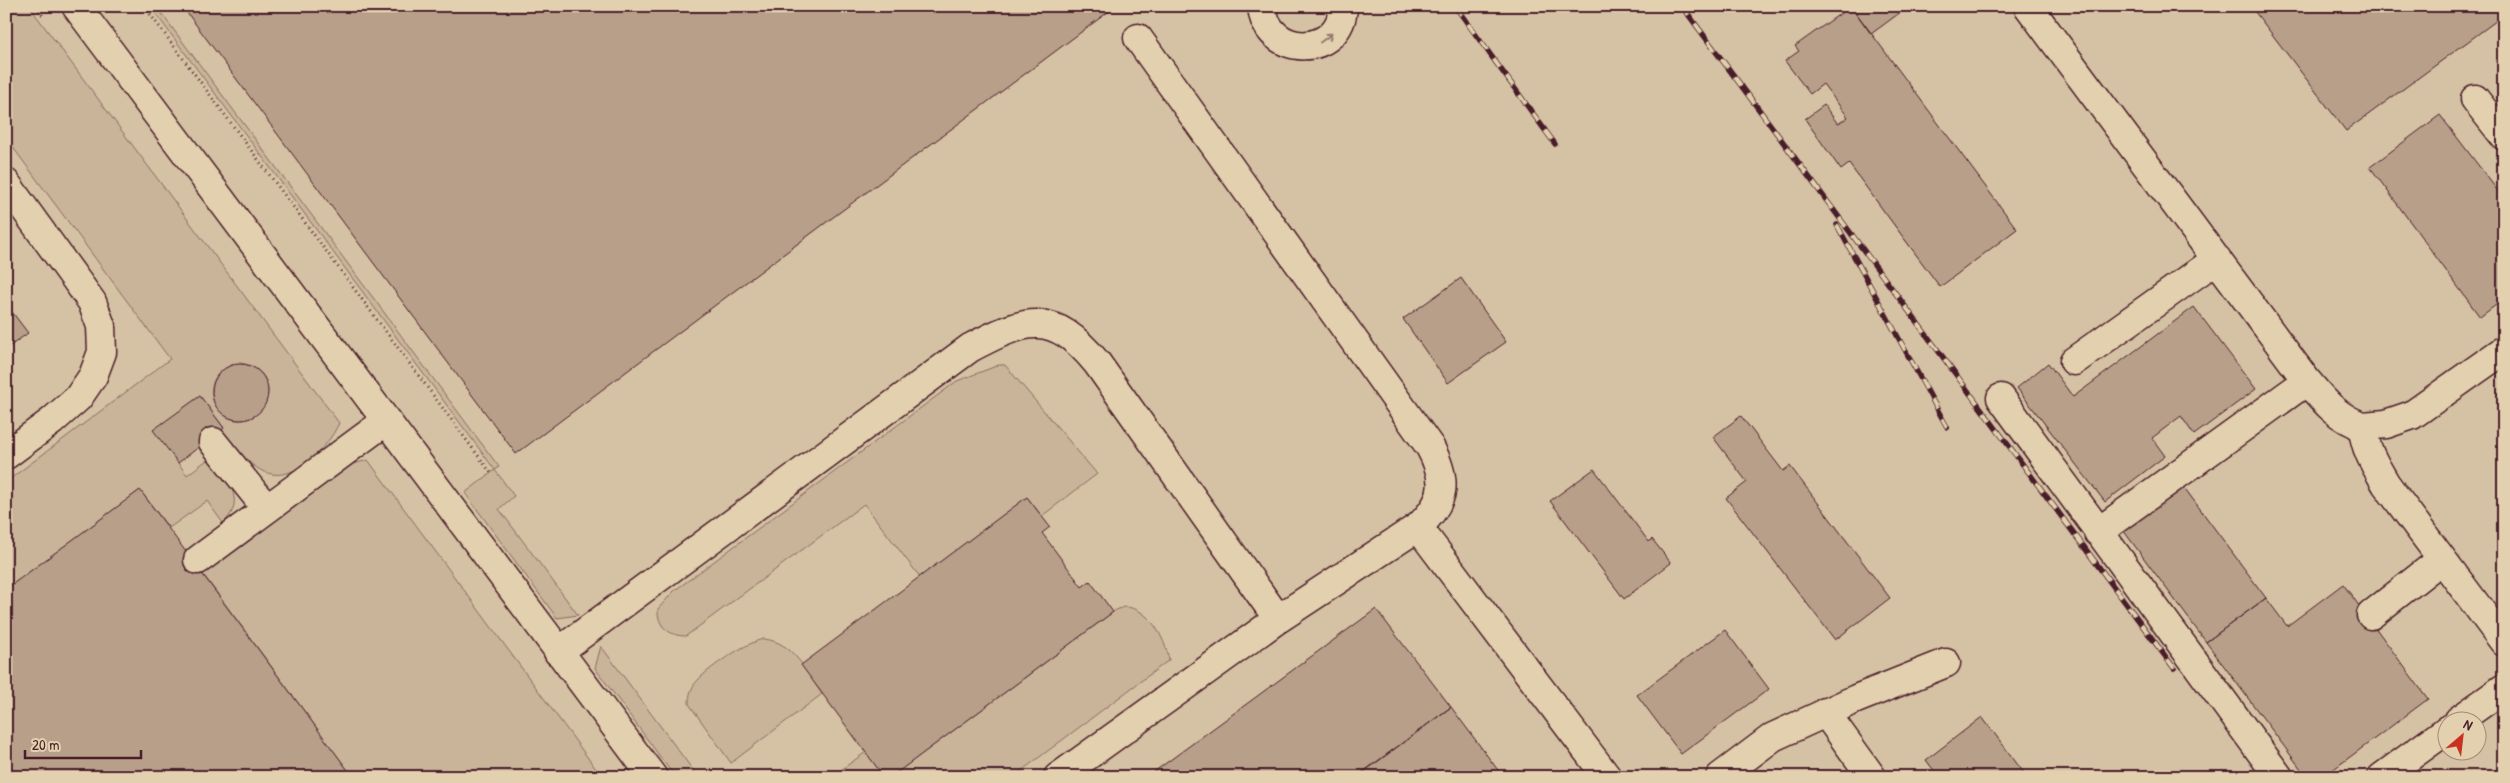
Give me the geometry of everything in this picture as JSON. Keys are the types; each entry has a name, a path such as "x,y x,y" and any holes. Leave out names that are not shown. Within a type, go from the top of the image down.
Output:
{"lane":[{"path":"76,6 653,777"},
{"path":"1262,6 1263,16 1269,28 1278,38 1290,45 1304,46 1317,44 1329,37 1338,26 1343,6"},
{"path":"2028,6 2307,381 2336,413 2349,422 2363,426 2386,424 2412,415 2504,350"},
{"path":"1058,777 1278,618 1418,527 1433,513 1441,497 1439,464 1430,446 1138,38"},
{"path":"2475,99 2504,136"},
{"path":"6,183 92,302 101,326 102,352 94,376 78,398 52,422 6,455"},
{"path":"2074,362 2217,259"},
{"path":"558,652 970,348 1019,325 1042,323 1063,331 1082,345 1278,618"},
{"path":"2098,532 2307,381"},
{"path":"2001,398 2279,777"},
{"path":"198,560 386,421"},
{"path":"2363,426 2364,440 2370,456 2386,484 2442,559 2496,614 2504,642"},
{"path":"214,442 267,509"},
{"path":"1418,527 1607,777"},
{"path":"2371,615 2442,559"},
{"path":"1720,777 1773,737 1825,712 1946,663"},
{"path":"2473,710 2504,688"},
{"path":"1825,712 1872,777"},
{"path":"2382,777 2438,736"}],"path":[{"path":"144,6 491,473"}],"shaded area":[{"path":"6,6 2504,6 2504,777 6,777"},
{"path":"6,6 29,6 339,423 327,442 311,459 296,469 283,474 271,474 260,470 250,463 222,430 224,428 200,396 154,430 187,475 211,457 217,465 228,481 234,498 234,506 230,515 223,523 207,501 169,528 140,490 6,589 6,482 170,359 6,138","holes":["237,363 254,367 265,379 268,391 267,398 264,407 257,414 244,420 232,419 222,413 215,404 212,393 214,381 222,371"]},
{"path":"150,6 156,6 499,467 495,470"},
{"path":"999,365 1005,365 1097,474 1042,516 1027,497 920,577 864,504 686,636 674,634 665,629 658,615 658,609 674,591 957,381"},
{"path":"368,460 602,777 353,777 203,574 349,465"},
{"path":"495,470 514,496 499,509 578,615 557,618 465,493"},
{"path":"1124,607 1133,608 1141,612 1154,625 1164,642 1169,660 1013,777 891,777 1116,610"},
{"path":"764,639 774,641 791,652 805,668 822,694 731,763 689,704 690,694 696,683 711,668 748,645"},
{"path":"601,646 698,777 675,777 595,668"},
{"path":"866,752 884,777 831,777"}],"building":[{"path":"182,6 1116,6 516,454"},
{"path":"1851,6 2017,229 1940,287 1849,164 1841,170 1805,119 1824,105 1838,124 1848,117 1823,84 1810,94 1785,61 1799,51 1795,46"},
{"path":"1851,6 1909,6 1871,34"},
{"path":"2263,6 2502,6 2504,15 2346,131 2255,12"},
{"path":"2440,115 2504,199 2504,299 2480,317 2370,167"},
{"path":"1461,278 1506,342 1448,383 1403,319"},
{"path":"6,304 28,333 6,349"},
{"path":"2194,307 2256,389 2194,435 2181,416 2152,438 2165,456 2105,502 2017,388 2048,363 2073,397"},
{"path":"234,364 246,364 256,368 264,376 268,392 264,408 256,416 246,420 234,420 224,416 216,408 212,398 212,386 216,376 224,368"},
{"path":"200,396 224,428 178,463 153,430"},
{"path":"1741,416 1783,471 1790,466 1890,598 1835,640 1726,498 1747,482 1713,437"},
{"path":"1594,469 1649,542 1652,539 1671,563 1624,599 1550,501"},
{"path":"2183,486 2266,598 2206,642 2123,530"},
{"path":"140,490 353,777 6,777 6,589"},
{"path":"1027,497 1050,527 1042,533 1082,587 1090,581 1113,612 891,777 884,777 801,665"},
{"path":"2343,584 2428,699 2323,777 2307,777 2206,642 2266,598 2287,626"},
{"path":"1376,609 1451,707 1356,777 1147,777"},
{"path":"1725,630 1769,689 1681,754 1637,695"},
{"path":"1451,707 1503,777 1357,777"},
{"path":"1982,717 2027,777 1939,777 1926,760"}],"railway":[{"path":"1455,6 1555,144"},
{"path":"1682,6 2174,668"},
{"path":"1837,225 1947,427"}]}
